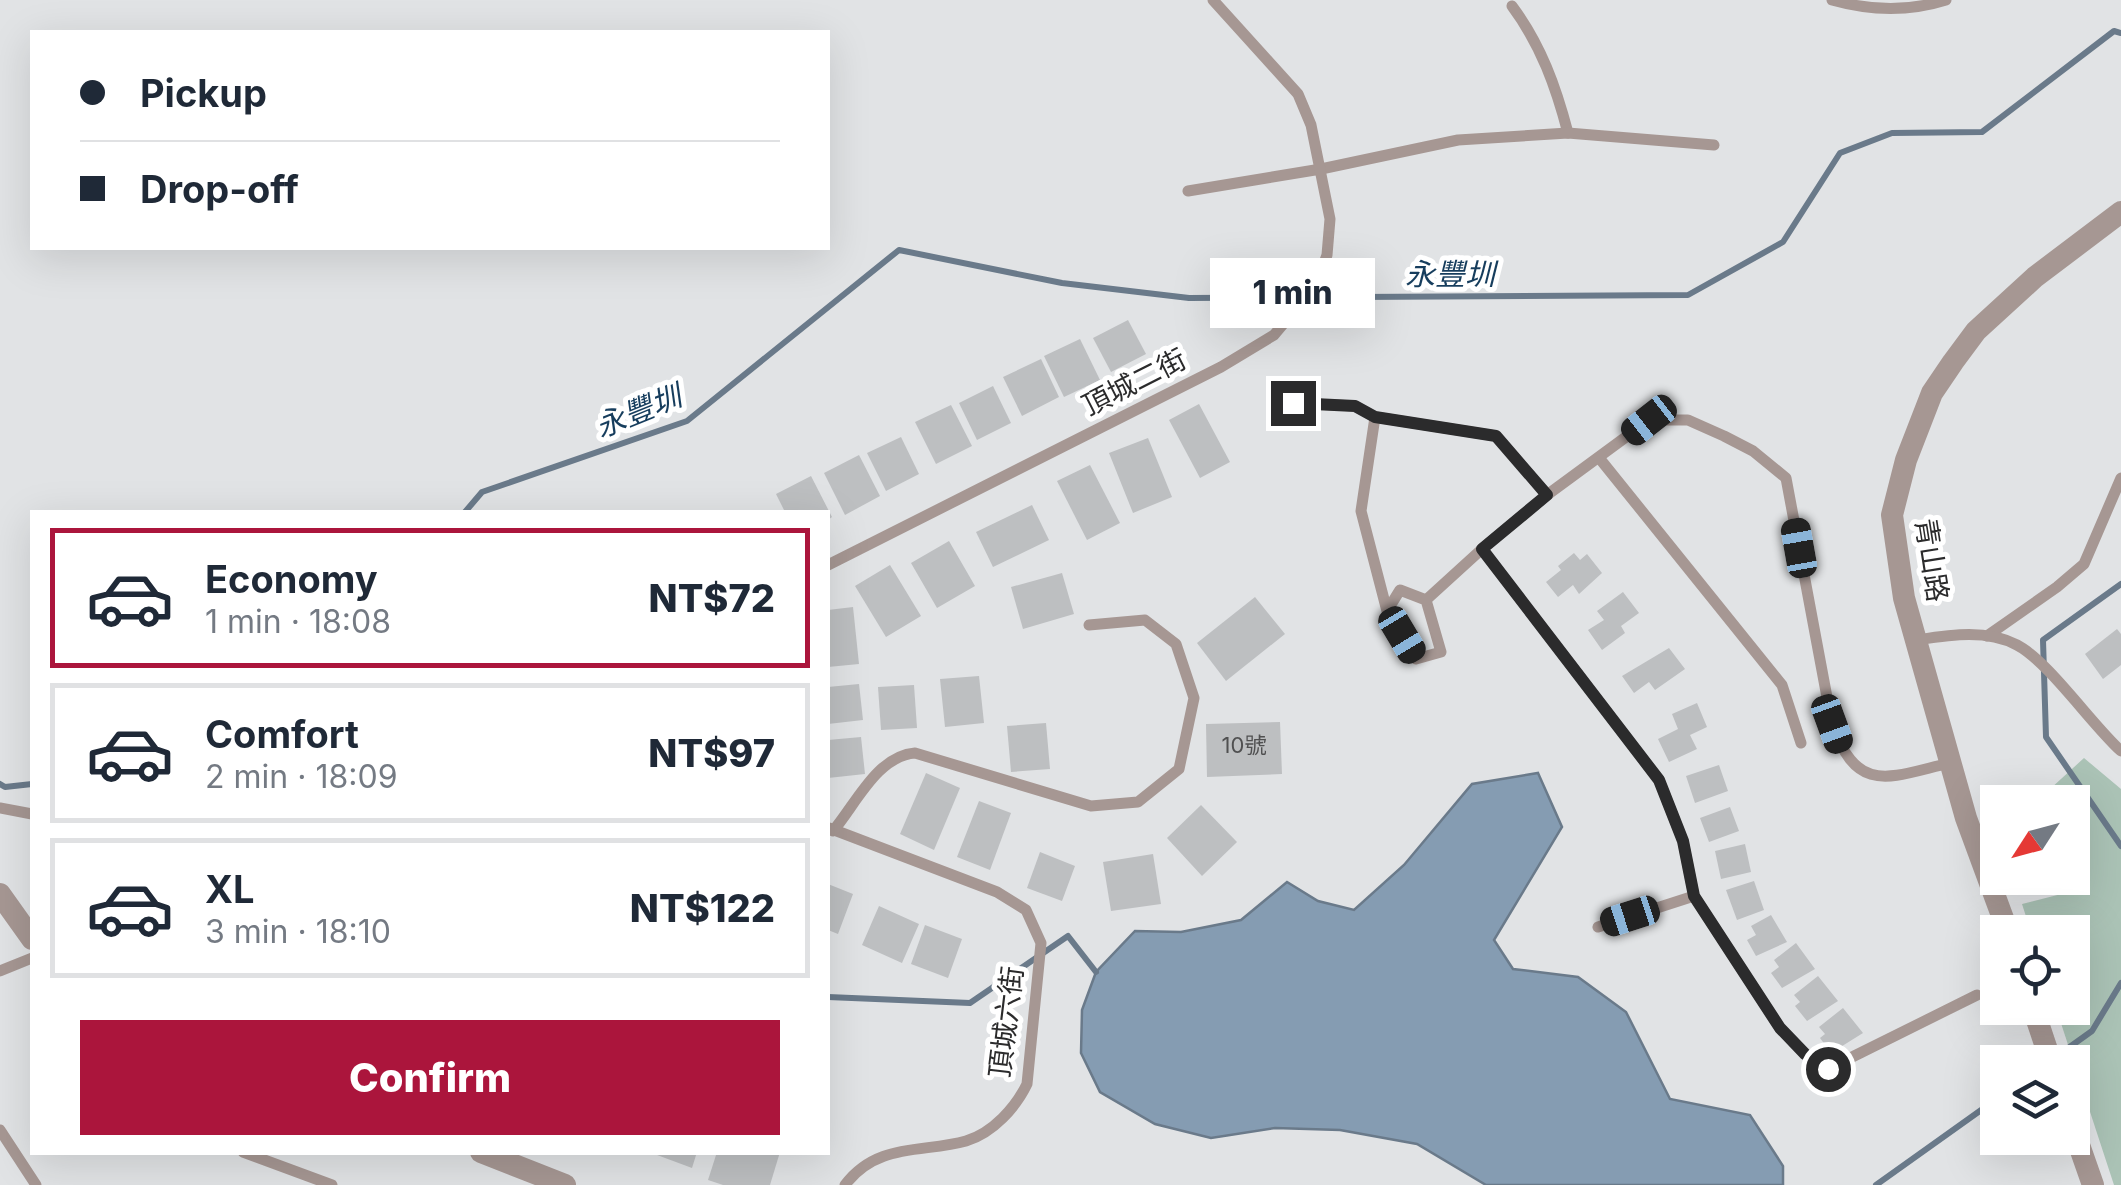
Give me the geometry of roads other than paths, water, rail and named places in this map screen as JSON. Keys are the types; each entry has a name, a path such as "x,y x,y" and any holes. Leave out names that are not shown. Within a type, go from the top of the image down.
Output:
{"street":[{"name":"青山路","path":"2002,915 1950,763 1904,598 1892,515 1906,460 1932,393 1976,331 2035,277 2121,212"},
{"path":"0,894 30,936"},
{"path":"487,1155 538,1180 565,1185"},
{"path":"2082,1155 2093,1185"}],"lane":[{"name":"頂城二街","path":"830,563 1221,367 1274,335 1316,285 1326,255 1330,219 1311,125 1298,94 1213,0"},
{"path":"1832,0 1859,7 1916,10 1946,0"},
{"path":"1512,6 1546,62 1568,133"},
{"path":"1188,191 1321,169 1458,140 1568,133 1714,145"},
{"path":"1293,403 1355,406 1375,417 1496,436 1547,495"},
{"path":"1375,417 1361,511 1387,611 1416,659 1441,652 1426,600"},
{"path":"1426,600 1547,495 1649,420 1688,420 1753,451 1786,478 1832,724 1840,747 1860,770 1877,778 1950,763"},
{"path":"1600,459 1782,686 1801,743"},
{"path":"1988,636 2058,588 2084,564 2121,478"},
{"path":"1482,549 1659,780 1683,841 1694,896 1780,1028 1805,1054 1828,1069 1976,995"},
{"path":"1387,611 1400,590 1426,600"},
{"path":"830,829 880,769 900,754 915,754 1090,806 1138,802 1166,780 1179,769 1194,698 1176,644 1145,620 1089,625"},
{"path":"1917,640 1954,634 1988,636 2018,645 2121,751"},
{"path":"0,808 30,814"},
{"name":"頂城六街","path":"830,829 996,892 1026,910 1041,943 1027,1084 1018,1104 968,1141 907,1148 876,1161 846,1185"},
{"path":"1598,927 1694,896"},
{"path":"0,971 30,959"},
{"path":"0,1130 36,1185"},
{"path":"251,1155 332,1185"}],"water":[{"path":"1538,773 1562,827 1494,940 1513,969 1578,977 1626,1012 1670,1099 1750,1115 1783,1166 1783,1185 1486,1185 1417,1144 1340,1130 1275,1128 1211,1138 1155,1124 1100,1092 1081,1053 1082,1010 1096,972 1135,931 1181,932 1241,920 1287,882 1318,901 1354,910 1404,865 1472,784"}],"waterway":[{"name":"永豐圳","path":"467,510 482,492 687,421 899,250 1062,283 1189,298 1688,295 1783,242 1840,153 1892,133 1982,132 2114,31 2121,33"},
{"path":"2121,584 2043,640 2046,737 2121,846"},
{"name":"永豐圳","path":"0,784 30,784"},
{"path":"830,997 970,1003 1068,936 1096,972"},
{"path":"2072,1045 2092,1031 2121,983"},
{"path":"1876,1185 1980,1111"}]}
